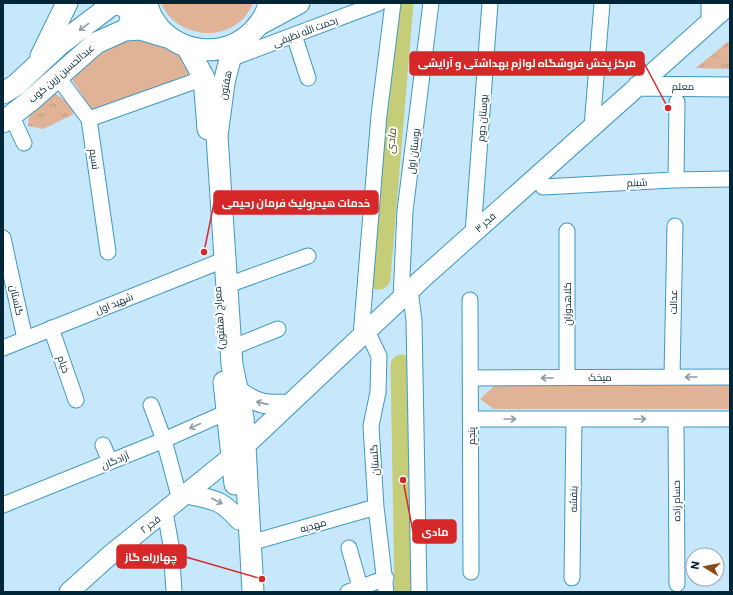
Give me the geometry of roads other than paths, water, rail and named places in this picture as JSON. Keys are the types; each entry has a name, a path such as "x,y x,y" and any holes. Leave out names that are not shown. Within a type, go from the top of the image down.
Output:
{"main road":[{"path":"35,68 67,3"},
{"name":"معراج (هفتون)","path":"147,3 156,24 179,43 204,78 220,261 228,285 232,365 238,390 239,520 243,592"},
{"name":"هفتون","path":"217,136 224,82 230,59 251,32 268,3"},
{"name":"عبدالحسین زرین کوب","path":"7,118 96,44 125,30 140,29 207,51 226,48 299,3"},
{"path":"113,4 121,4 129,10 131,14 131,23 125,30"},
{"name":"عبدالحسین زرین کوب","path":"3,93 16,85 59,45 113,4"},
{"name":"معراج (هفتون)","path":"217,136 220,261 227,412 238,451 250,543 253,592"}],"street":[{"name":"رحمت الله نظیفی","path":"230,59 379,3"},
{"path":"364,333 378,115 393,3"},
{"name":"بوستان اول","path":"418,592 414,320 406,294 405,211 431,3"},
{"name":"بوستان دوم","path":"473,233 490,3"},
{"path":"592,127 602,3"},
{"path":"709,3 709,23"},
{"name":"فجر ۳","path":"238,451 473,233 730,4"},
{"path":"294,35 308,78"},
{"name":"نسیم","path":"58,76 89,119 108,252"},
{"path":"89,119 204,78"},
{"name":"معلم","path":"637,86 730,87"},
{"path":"676,180 677,102"},
{"path":"7,118 24,143"},
{"name":"شبنم","path":"543,187 676,180 730,180"},
{"name":"عدالت","path":"672,377 675,226"},
{"name":"کلاهدوزان","path":"567,231 567,378"},
{"name":"گلستان","path":"3,238 25,339"},
{"path":"228,285 308,256"},
{"name":"شهید اول","path":"3,348 220,261"},
{"name":"پنجم","path":"470,300 471,572"},
{"name":"خیام","path":"51,328 76,400"},
{"path":"231,348 278,330"},
{"name":"گلستان","path":"364,333 379,356 378,392 372,426 376,507 386,585"},
{"name":"میخک","path":"471,378 730,377"},
{"path":"238,390 247,398 262,404 289,404"},
{"path":"152,405 184,497 212,498 227,507 239,520"},
{"name":"آزادگان","path":"3,505 164,440 227,412"},
{"path":"471,419 730,419"},
{"name":"بنفشه","path":"572,578 574,419"},
{"name":"حسام زاده","path":"676,419 677,584"},
{"path":"103,445 110,462"},
{"name":"فجر ۲","path":"70,592 109,556 166,512 238,451"},
{"name":"مهدیه","path":"250,543 376,507"},
{"path":"166,512 171,545 174,592"},
{"path":"349,548 354,590 386,585"}],"waterway":[{"name":"مادی","path":"379,278 402,3"},
{"name":"مادی","path":"402,366 406,592"}],"place":[{"name":"مرکز پخش فروشگاه لوازم بهداشتی و آرایشی","path":"668,108"},
{"name":"خدمات هیدرولیک فرمان رحیمی","path":"204,252"},
{"name":"مادی","path":"403,480"},
{"name":"چهارراه گاز","path":"262,579"}]}
